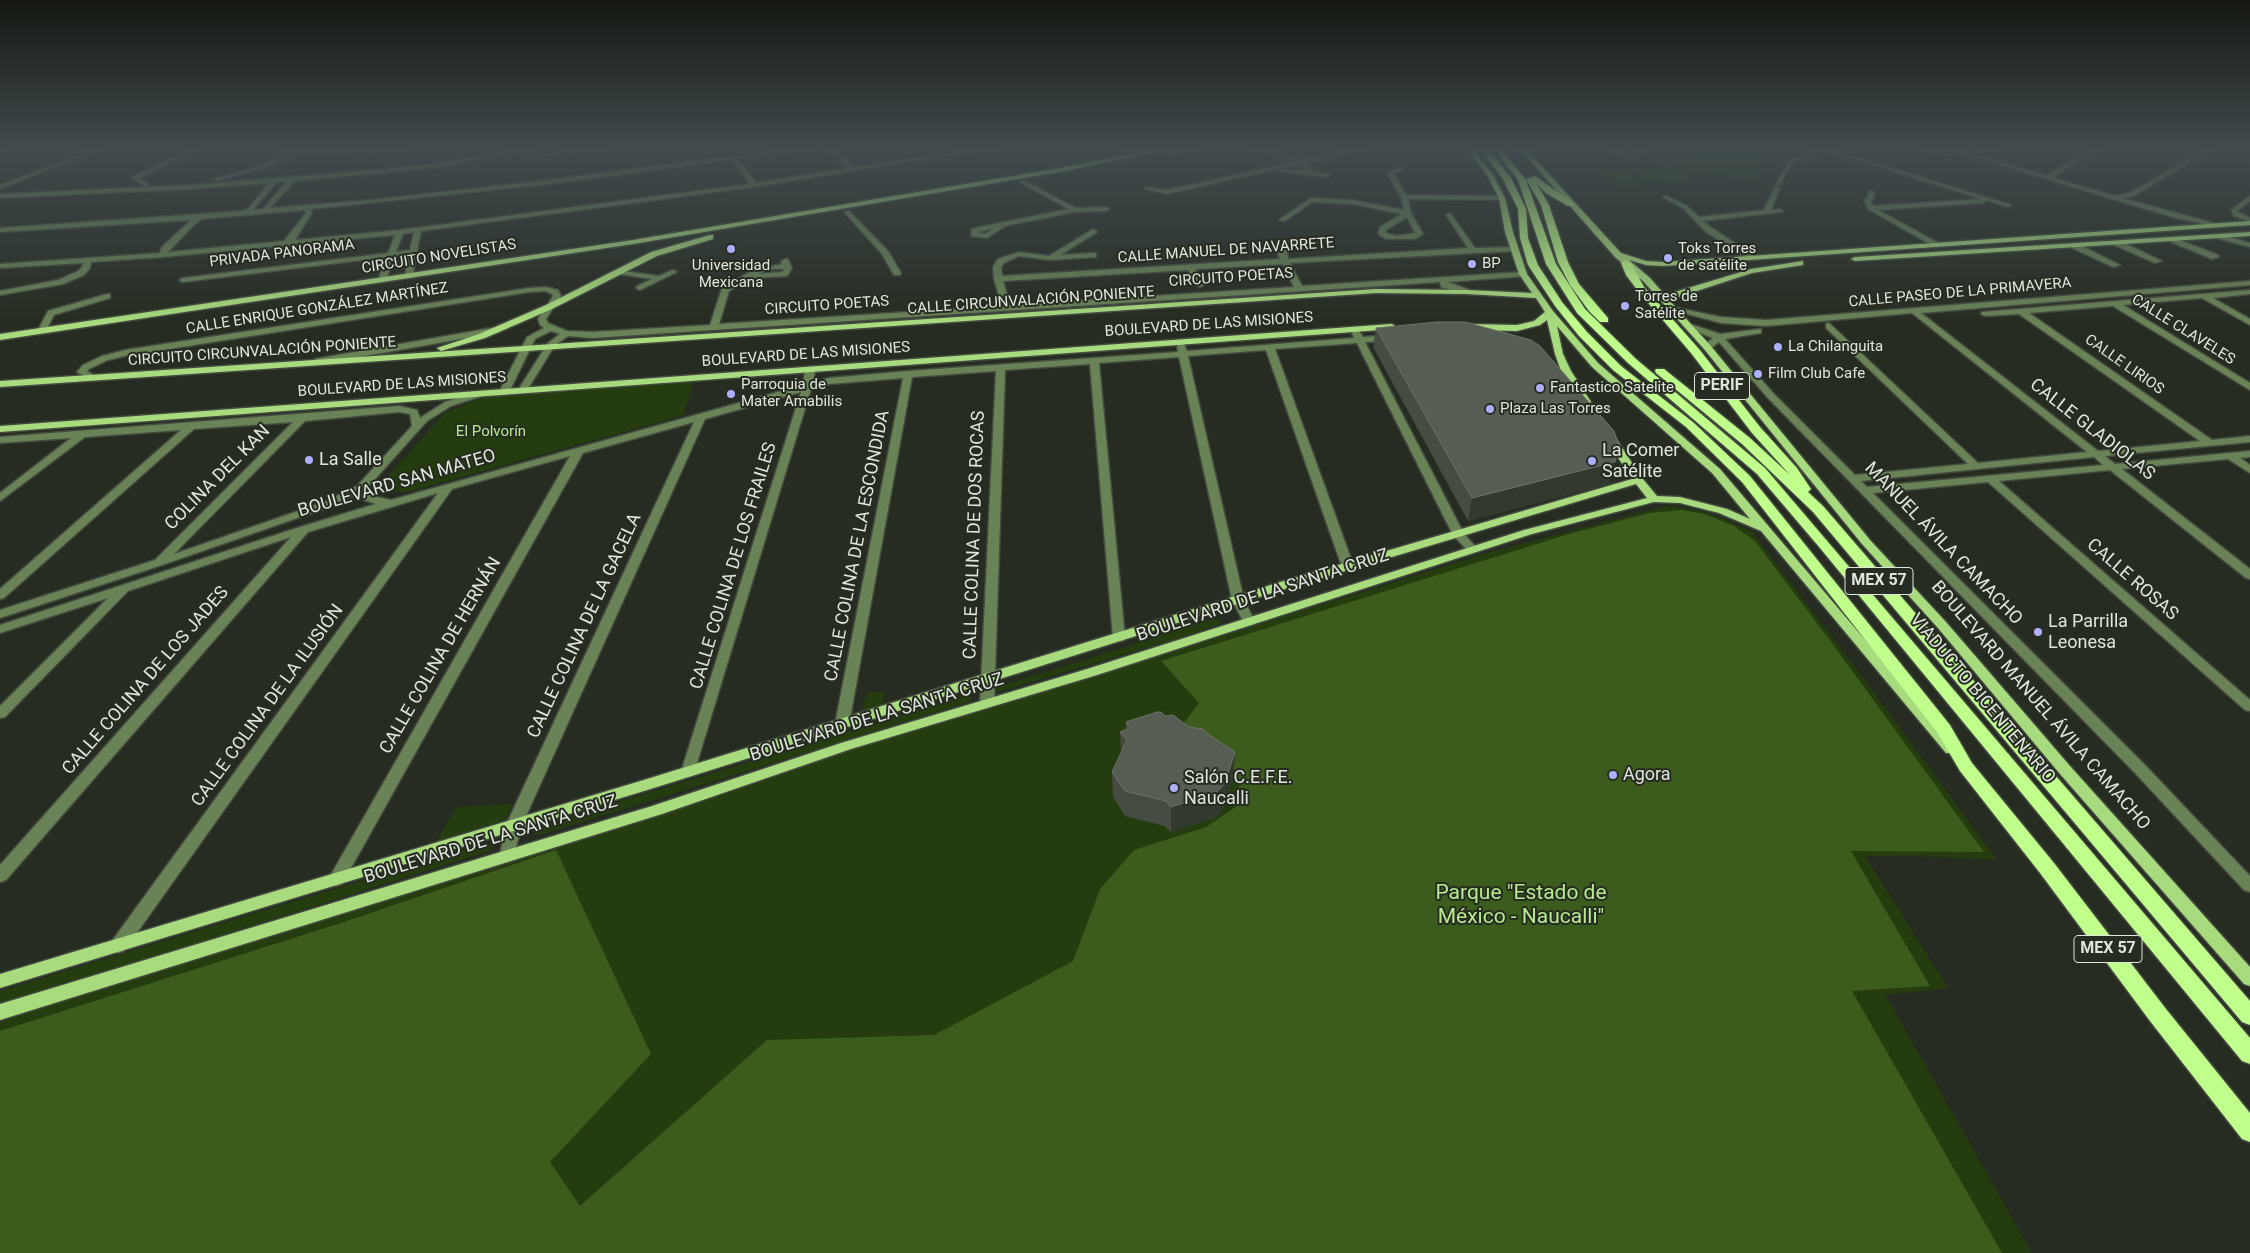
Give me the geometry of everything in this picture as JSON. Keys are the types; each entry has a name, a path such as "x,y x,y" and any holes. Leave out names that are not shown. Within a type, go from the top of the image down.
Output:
{"highway":[{"name":"MEX 57","path":"1521,205 1524,238 1534,265 1558,304 1583,334 1617,368 1690,425 1746,479 1944,729 1966,767 2047,868 2152,1007 2250,1131"},
{"name":"VIADUCTO BICENTENARIO","path":"1531,205 1551,264 1581,311 1632,361 1760,472 1825,545 2250,1054"},
{"name":"BOULEVARD MANUEL ÁVILA CAMACHO","path":"1545,205 1563,262 1575,284 1593,309 1638,354 1746,441 1818,509 2250,1016"},
{"name":"PERIF","path":"1622,259 1641,288 1695,351 1756,430 1793,471 1818,509"}],"main road":[{"name":"CIRCUITO NOVELISTAS","path":"0,337 633,242 852,205"},
{"path":"397,356 450,346 497,330 549,307 654,254 696,240 749,228 885,205"},
{"path":"1504,205 1523,274 1550,313 1595,365 1716,471 1966,767"},
{"name":"BOULEVARD MANUEL ÁVILA CAMACHO","path":"1572,205 1622,259 1647,280 1707,346 1866,542 1942,625 2065,770 2250,978"},
{"path":"1622,259 1653,264 2250,222"},
{"path":"1663,298 1751,271 1786,264 2249,234"},
{"path":"668,236 669,239 676,241 696,240"},
{"path":"633,242 654,246 656,249 654,254"},
{"path":"1772,256 1786,264"},
{"path":"1725,259 1741,263 1751,271"},
{"name":"CALLE CIRCUNVALACIÓN PONIENTE","path":"527,348 1376,291 1467,292 1537,296"},
{"path":"1460,329 1517,328 1537,323 1550,313"},
{"path":"1550,313 1559,354 1566,371 1593,412"},
{"name":"BOULEVARD DE LAS MISIONES","path":"0,429 523,390 1181,347 1353,329 1401,326"},
{"name":"CIRCUITO CIRCUNVALACIÓN PONIENTE","path":"0,384 527,348"},
{"path":"1604,429 1638,480 1654,498"},
{"name":"BOULEVARD DE LA SANTA CRUZ","path":"0,981 688,772 1238,600 1638,480"},
{"name":"BOULEVARD DE LA SANTA CRUZ","path":"0,1012 508,854 657,810 846,746 1249,622 1528,532 1654,498 1680,500 1723,511 1767,530"}],"street":[{"path":"242,214 254,205"},
{"path":"267,212 265,210 268,205"},
{"path":"0,230 242,214 332,205"},
{"path":"0,266 87,261 284,244 418,230 601,205"},
{"path":"1067,205 1075,210"},
{"path":"1282,220 1303,205"},
{"path":"1370,205 1408,213"},
{"path":"1406,205 1419,234 1415,237 1397,238 1386,237 1382,234 1384,229 1408,213"},
{"path":"1679,205 1690,212 1719,238 1750,257"},
{"path":"1870,208 1902,205"},
{"path":"2116,205 2161,219 2168,223 2168,226 2163,229"},
{"path":"2140,205 2174,216 2217,225"},
{"path":"2241,205 2234,211 2236,215 2250,222"},
{"path":"284,244 292,240 309,213 307,208"},
{"path":"1870,208 1938,245"},
{"path":"975,232 974,234 987,236 1002,226 1075,210 1106,209"},
{"path":"1698,219 1769,209 1780,211"},
{"path":"847,212 885,253 897,273"},
{"path":"1690,212 1718,216"},
{"path":"1449,215 1474,250"},
{"path":"2161,219 2174,216"},
{"path":"164,255 164,250 190,223 200,217"},
{"path":"409,276 418,230"},
{"path":"1050,258 1093,231"},
{"path":"382,280 400,232"},
{"path":"2219,236 2250,244"},
{"path":"2172,239 2215,257"},
{"path":"1288,243 1282,255 1298,287"},
{"path":"2117,243 2158,261"},
{"path":"2075,246 2116,265"},
{"name":"CALLE MANUEL DE NAVARRETE","path":"1006,307 998,279 997,268 1001,261 1093,255 1066,248"},
{"name":"CALLE MANUEL DE NAVARRETE","path":"998,279 1515,249"},
{"name":"PRIVADA PANORAMA","path":"183,280 413,252"},
{"path":"0,293 60,282 81,273 86,268 87,261"},
{"path":"714,327 726,290 764,268 786,263"},
{"path":"1190,267 1200,285"},
{"path":"619,272 660,278"},
{"path":"640,288 674,272"},
{"name":"CIRCUITO POETAS","path":"550,328 566,334 592,335 1298,287 1523,274"},
{"path":"1455,277 1444,281 1444,285 1467,292"},
{"name":"CALLE PASEO DE LA PRIMAVERA","path":"1673,309 1721,320 1754,324 2250,283"},
{"name":"CALLE ENRIQUE GONZÁLEZ MARTÍNEZ","path":"93,378 82,372 86,367 105,358 125,353 509,293 538,290 556,292 557,296 549,307"},
{"name":"CALLE PASEO DE LA PRIMAVERA","path":"1707,346 1719,337 1746,332 2250,292"},
{"name":"CALLE CLAVELES","path":"2102,295 2250,387"},
{"path":"42,330 51,313 107,296"},
{"path":"2204,296 2250,322"},
{"path":"1052,304 1056,313"},
{"path":"549,307 542,319 544,325 550,328"},
{"name":"CALLE GLADIOLAS","path":"1914,311 2250,575"},
{"name":"CALLE LIRIOS","path":"2020,311 2210,443"},
{"name":"MANUEL ÁVILA CAMACHO","path":"1687,326 1719,337 1771,396 1855,478 2141,770 2250,886"},
{"path":"1829,326 1976,466"},
{"path":"504,392 531,337 550,328"},
{"path":"1353,329 1360,339 1459,535 1473,550"},
{"path":"310,363 497,330"},
{"path":"523,390 550,346 556,339 566,334"},
{"name":"BOULEVARD DE LAS MISIONES","path":"808,386 846,378 1094,359 1181,347 1268,346 1396,337"},
{"path":"1268,346 1348,567"},
{"path":"1181,347 1238,600 1249,622"},
{"path":"1094,359 1119,638"},
{"path":"1551,364 1566,371"},
{"name":"CALLE COLINA DE DOS ROCAS","path":"987,704 1001,367"},
{"name":"CALLE COLINA DE LOS FRAILES","path":"688,772 808,386 810,371"},
{"name":"CALLE COLINA DE LA ESCONDIDA","path":"842,724 908,374"},
{"name":"BOULEVARD SAN MATEO","path":"0,628 304,529 808,386"},
{"path":"401,500 381,502 373,500 368,498 361,488 424,418 441,408 479,394"},
{"name":"BOULEVARD DE LAS MISIONES","path":"0,440 407,409 416,415 417,426"},
{"name":"CALLE COLINA DE LA GACELA","path":"508,854 514,825 701,416"},
{"name":"COLINA DEL KAN","path":"158,563 302,418"},
{"path":"0,595 190,427"},
{"path":"0,498 81,435"},
{"path":"1855,478 2250,439"},
{"name":"CALLE COLINA DE HERNÁN","path":"336,880 579,450"},
{"path":"1866,490 2250,454"},
{"path":"2230,456 2250,470"},
{"name":"CALLE ROSAS","path":"1991,479 2250,707"},
{"name":"CALLE COLINA DE LA ILUSIÓN","path":"118,946 448,487"},
{"name":"BOULEVARD SAN MATEO","path":"0,614 292,518 328,504 361,488"},
{"path":"292,518 306,520 304,529"},
{"name":"CALLE COLINA DE LOS JADES","path":"0,876 304,529"},
{"path":"0,714 126,587"}],"green space":[{"name":"El Polvorín","path":"693,381 684,415 407,492 387,491 382,483 445,413 485,397"},
{"name":"Parque \"Estado de México - Naucalli\"","path":"1667,506 1696,510 1716,516 1751,531 1867,683 1997,860 1865,856 1948,988 1885,995 2032,1253 0,1253 0,1021 541,851 874,740 943,723 1494,551"},
{"name":"Parque \"Estado de México - Naucalli\"","path":"1681,510 1705,514 1734,526 1755,541 1984,852 1851,851 1930,986 1852,991 2002,1253 0,1253 0,1031 344,922 556,850 651,1054 550,1162 580,1206 767,1040 934,1035 1073,961 1100,889 1134,850 1206,827 1240,804 1238,774 1174,736 1199,703 1161,661 1569,534 1650,513"},
{"path":"1214,619 1222,623 1186,636 994,693 994,689 1001,686"},
{"path":"867,692 885,692 882,706 861,713"},
{"path":"965,696 971,697 972,701 543,834 536,835 533,831 550,823"},
{"path":"513,804 505,820 436,842 457,807"},
{"path":"486,843 493,845 489,851 0,1005 0,991"}],"building":[{"name":"Plaza Las Torres","path":"1437,322 1465,322 1531,340 1540,346 1614,431 1619,446 1615,462 1472,498 1376,328"},
{"name":"Salón C.E.F.E. Naucalli","path":"1161,712 1165,716 1173,715 1189,727 1203,729 1235,752 1225,783 1217,792 1171,807 1166,801 1125,791 1112,772 1127,740 1120,732 1130,728 1126,722"}],"place":[{"name":"Universidad Mexicana","path":"731,249"},
{"name":"Toks Torres de satélite","path":"1668,258"},
{"name":"BP","path":"1472,264"},
{"name":"Torres de Satélite","path":"1625,306"},
{"name":"La Chilanguita","path":"1778,347"},
{"name":"Film Club Cafe","path":"1758,374"},
{"name":"Fantastico Satelite","path":"1540,388"},
{"name":"Parroquia de Mater Amabilis","path":"731,394"},
{"name":"Plaza Las Torres","path":"1490,409"},
{"name":"La Salle","path":"309,460"},
{"name":"La Comer Satélite","path":"1592,461"},
{"name":"La Parrilla Leonesa","path":"2038,632"},
{"name":"Agora","path":"1613,775"},
{"name":"Salón C.E.F.E. Naucalli","path":"1174,788"}]}
